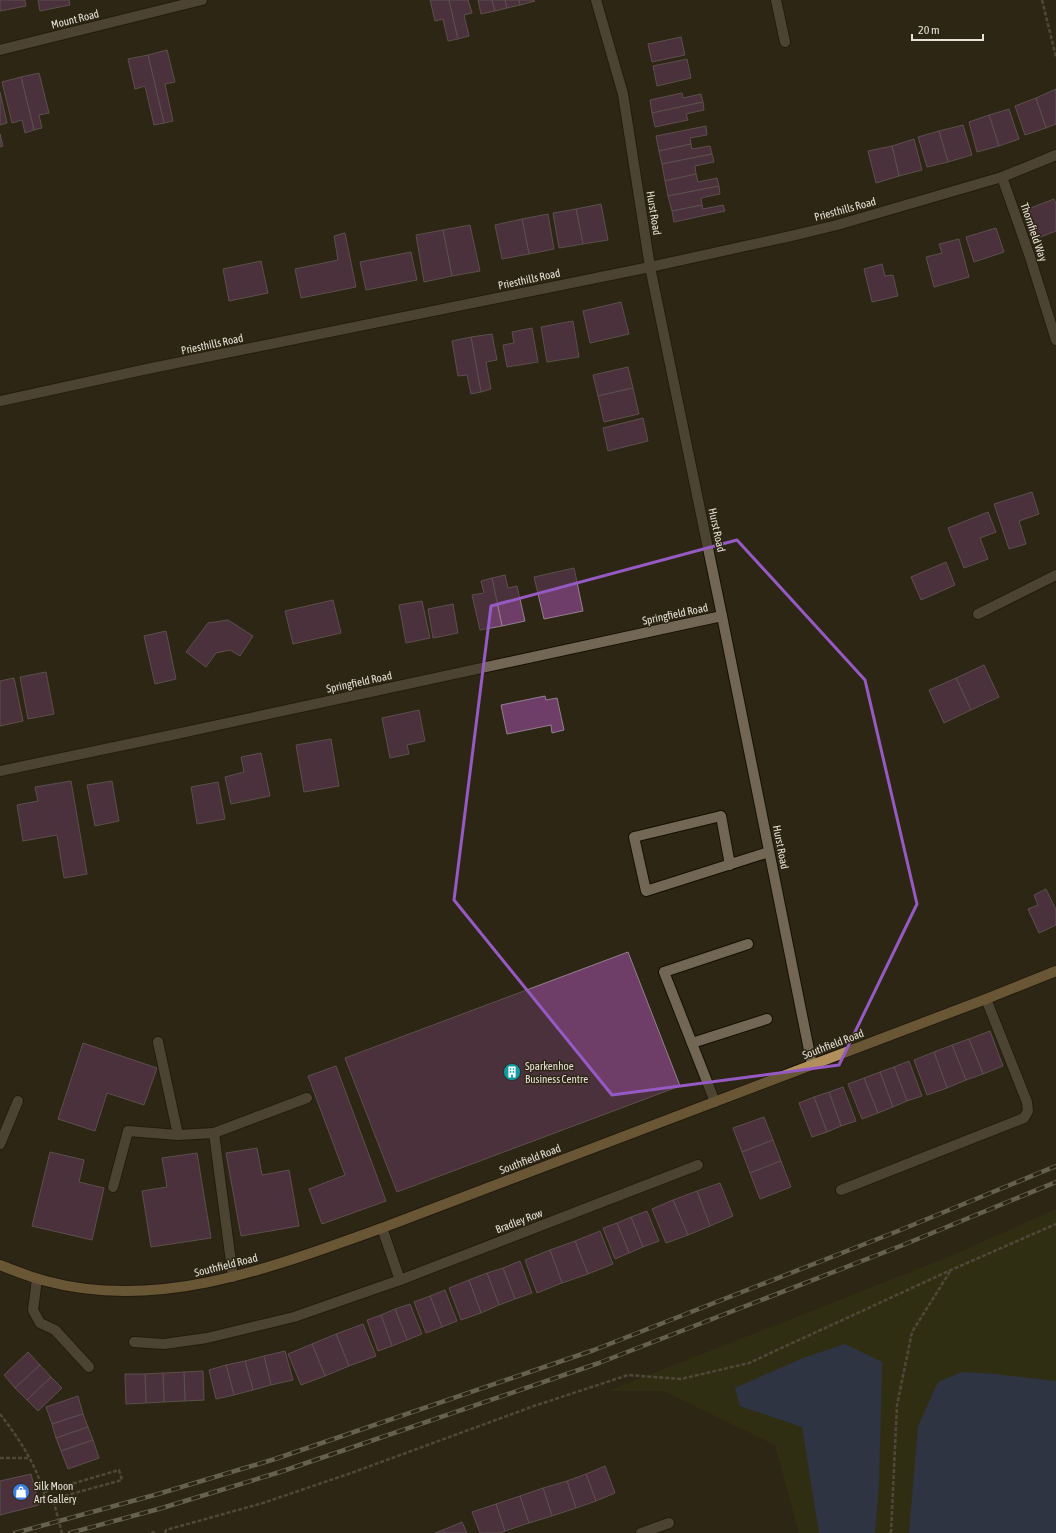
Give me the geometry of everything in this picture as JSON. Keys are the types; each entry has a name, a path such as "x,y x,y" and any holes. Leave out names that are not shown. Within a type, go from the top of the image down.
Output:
{"main road":[{"name":"Southfield Road","path":"0,1265 37,1279 82,1288 137,1291 182,1287 233,1277 307,1255 382,1228 986,999 1056,971"}],"street":[{"name":"Mount Road","path":"0,50 202,0"},
{"name":"Hurst Road","path":"596,0 623,94 650,267 770,852 812,1065"},
{"path":"776,0 786,42"},
{"name":"Priesthills Road","path":"0,401 147,369 650,267 837,225 1002,177 1056,155"},
{"name":"Thornfield Way","path":"1002,177 1030,257 1056,340"},
{"path":"978,614 1056,575"},
{"name":"Springfield Road","path":"0,771 722,616"},
{"path":"730,865 721,816 634,837 646,891 730,865 770,852"},
{"path":"715,1102 664,972 748,944"},
{"path":"842,1190 1024,1118 1028,1111 1027,1102 986,999"},
{"path":"692,1043 767,1019"},
{"path":"158,1042 178,1135"},
{"path":"113,1187 128,1131 178,1135 214,1133 307,1098"},
{"path":"0,1144 18,1102"},
{"path":"214,1133 233,1277"},
{"name":"Bradley Row","path":"134,1342 164,1344 207,1338 294,1317 400,1280 698,1166"},
{"path":"382,1228 400,1280"},
{"path":"37,1279 33,1310 40,1323 54,1330 89,1367"},
{"path":"641,1533 669,1522"}],"path":[{"path":"1042,0 1056,57"},
{"path":"165,1533 166,1530 263,1503 354,1472 534,1406 628,1375 682,1379 749,1364 951,1270 1056,1224"},
{"path":"891,1533 898,1405 912,1332 951,1270"},
{"path":"0,1414 30,1458 44,1492 46,1502"},
{"path":"0,1458 30,1458"},
{"path":"44,1492 119,1470 122,1480 53,1499 62,1533"},
{"path":"150,1533 156,1533"}],"highlighted area":[{"path":"737,540 865,680 917,904 839,1065 612,1095 454,900 491,606"}],"green space":[{"path":"1056,1209 1056,1533 799,1533 775,1445 664,1391 608,1391 949,1257"}],"water":[{"path":"845,1344 882,1362 879,1486 875,1533 819,1533 802,1427 740,1406 735,1388 803,1358"},
{"path":"962,1372 1056,1381 1056,1533 909,1533 918,1426 938,1382"}],"building":[{"path":"0,0 25,0 26,6 0,11"},
{"path":"38,0 69,0 70,5 40,11"},
{"path":"430,0 449,0 458,39 448,41 443,19 435,21"},
{"path":"449,0 468,0 472,13 464,15 469,36 458,39"},
{"path":"478,0 492,0 495,11 481,14"},
{"path":"492,0 505,0 507,8 495,11"},
{"path":"505,0 519,0 520,5 507,8"},
{"path":"519,0 534,0 535,1 520,5"},
{"path":"681,37 685,55 652,62 648,44"},
{"path":"167,50 175,82 165,84 173,121 164,123 148,55"},
{"path":"148,55 164,123 154,125 145,86 135,89 128,59"},
{"path":"687,59 691,78 657,86 653,66"},
{"path":"39,73 49,113 39,115 42,128 34,130 21,77"},
{"path":"21,77 34,130 25,133 22,120 12,123 2,82"},
{"path":"1056,89 1056,124 1046,128 1036,98"},
{"path":"0,92 7,123 0,125"},
{"path":"682,93 683,98 701,94 703,102 652,113 650,100"},
{"path":"1036,98 1046,128 1025,135 1015,106"},
{"path":"703,102 704,110 686,114 688,120 655,127 652,113"},
{"path":"1009,109 1019,139 999,146 989,115"},
{"path":"989,115 999,146 977,152 969,122"},
{"path":"963,125 972,155 948,162 939,131"},
{"path":"706,126 707,135 690,138 691,144 659,151 656,136"},
{"path":"939,131 948,162 927,167 918,137"},
{"path":"0,134 3,146 0,147"},
{"path":"914,139 922,170 899,176 892,146"},
{"path":"691,144 692,149 710,146 712,154 662,164 659,151"},
{"path":"892,146 899,176 876,183 868,151"},
{"path":"712,154 714,162 695,166 696,174 665,181 662,164"},
{"path":"696,174 698,182 717,178 719,186 668,196 665,181"},
{"path":"719,186 720,194 701,198 702,205 672,211 668,196"},
{"path":"1054,199 1056,204 1056,231 1038,238 1028,209"},
{"path":"601,204 608,240 583,244 576,209"},
{"path":"702,205 703,209 723,205 725,211 674,222 672,211"},
{"path":"576,209 583,244 559,248 553,213"},
{"path":"548,214 554,249 529,254 522,219"},
{"path":"522,219 529,254 502,259 495,225"},
{"path":"470,225 480,271 452,276 443,230"},
{"path":"996,228 1004,252 974,262 966,237"},
{"path":"443,230 452,276 424,282 416,235"},
{"path":"345,233 356,287 301,298 295,269 338,260 334,236"},
{"path":"959,239 969,277 934,287 926,257 942,253 939,244"},
{"path":"411,252 417,280 366,290 360,262"},
{"path":"261,261 268,293 229,301 223,269"},
{"path":"882,264 885,276 893,275 898,296 872,302 864,269"},
{"path":"621,302 629,334 590,343 583,311"},
{"path":"573,321 579,357 547,362 541,327"},
{"path":"532,328 538,362 507,367 503,345 514,343 512,332"},
{"path":"492,334 497,360 486,362 491,389 481,392 471,337"},
{"path":"471,337 481,392 471,394 467,375 458,376 452,341"},
{"path":"628,367 633,388 598,396 593,375"},
{"path":"633,388 639,414 604,422 598,396"},
{"path":"643,418 648,441 608,451 603,428"},
{"path":"1032,492 1039,514 1019,521 1026,544 1009,549 994,504"},
{"path":"988,512 996,532 980,538 988,559 964,568 948,528"},
{"path":"946,562 955,585 921,600 911,577"},
{"path":"574,568 583,611 544,619 534,577"},
{"path":"505,575 508,588 517,586 525,621 502,626 492,578"},
{"path":"492,578 502,626 480,630 472,595 484,593 481,581"},
{"path":"333,600 341,633 293,644 285,611"},
{"path":"422,601 430,638 406,643 399,605"},
{"path":"453,604 458,633 433,638 428,609"},
{"path":"228,620 253,636 240,656 230,650 216,653 206,667 186,652 208,623"},
{"path":"166,631 176,679 155,684 144,636"},
{"path":"984,665 999,697 971,710 956,678"},
{"path":"46,672 54,714 28,719 20,677"},
{"path":"14,678 23,721 0,726 0,681"},
{"path":"956,678 971,710 944,723 929,690"},
{"path":"545,696 546,700 557,698 564,730 552,733 551,725 507,734 501,705"},
{"path":"419,710 425,741 407,745 409,754 390,758 382,718"},
{"path":"331,739 339,786 304,792 296,745"},
{"path":"261,753 270,796 231,804 225,777 244,772 241,757"},
{"path":"71,781 87,874 64,878 57,835 23,841 17,805 38,801 35,787"},
{"path":"112,781 119,821 95,826 87,785"},
{"path":"218,782 225,819 197,824 191,787"},
{"path":"1046,889 1056,910 1056,925 1039,933 1028,909 1038,905 1034,895"},
{"name":"Sparkenhoe Business Centre","path":"628,952 680,1086 397,1192 345,1058"},
{"path":"990,1031 1003,1066 983,1074 969,1039"},
{"path":"969,1039 983,1074 966,1080 952,1045"},
{"path":"83,1043 157,1068 144,1105 107,1093 95,1131 58,1119"},
{"path":"952,1045 966,1080 947,1088 934,1052"},
{"path":"934,1052 947,1088 927,1095 914,1060"},
{"path":"909,1061 922,1096 907,1101 894,1067"},
{"path":"336,1066 386,1201 322,1224 309,1189 345,1175 308,1076"},
{"path":"894,1067 907,1101 893,1107 880,1072"},
{"path":"880,1072 893,1107 878,1113 864,1078"},
{"path":"864,1078 878,1113 862,1119 848,1084"},
{"path":"843,1087 856,1121 841,1126 829,1092"},
{"path":"829,1092 841,1126 827,1132 814,1097"},
{"path":"814,1097 827,1132 812,1137 799,1103"},
{"path":"764,1117 773,1140 742,1152 733,1128"},
{"path":"773,1140 781,1161 750,1173 742,1152"},
{"path":"257,1148 262,1175 289,1170 299,1226 241,1236 226,1153"},
{"path":"50,1152 84,1160 79,1182 104,1188 92,1240 32,1226"},
{"path":"197,1153 211,1238 151,1247 142,1191 167,1187 162,1158"},
{"path":"781,1161 791,1187 760,1199 750,1173"},
{"path":"720,1183 733,1216 710,1226 697,1191"},
{"path":"697,1191 710,1226 688,1235 673,1200"},
{"path":"673,1200 688,1235 666,1243 652,1209"},
{"path":"647,1211 659,1241 643,1247 631,1217"},
{"path":"631,1217 643,1247 629,1253 617,1223"},
{"path":"617,1223 629,1253 615,1259 603,1228"},
{"path":"600,1231 613,1264 588,1274 575,1241"},
{"path":"575,1241 588,1274 562,1283 550,1250"},
{"path":"550,1250 562,1283 537,1293 525,1260"},
{"path":"520,1261 532,1293 515,1299 503,1268"},
{"path":"503,1268 515,1299 499,1305 487,1273"},
{"path":"487,1273 499,1305 481,1313 469,1280"},
{"path":"469,1280 481,1313 461,1320 449,1288"},
{"path":"445,1290 457,1321 442,1327 430,1296"},
{"path":"430,1296 442,1327 426,1333 414,1302"},
{"path":"410,1304 422,1334 407,1340 395,1309"},
{"path":"395,1309 407,1340 392,1346 381,1315"},
{"path":"381,1315 392,1346 378,1351 367,1320"},
{"path":"363,1324 376,1356 349,1366 336,1334"},
{"path":"336,1334 349,1366 325,1376 312,1344"},
{"path":"312,1344 325,1376 301,1385 288,1354"},
{"path":"285,1351 293,1380 271,1385 264,1356"},
{"path":"28,1352 40,1365 15,1388 4,1375"},
{"path":"264,1356 271,1385 253,1390 245,1361"},
{"path":"245,1361 253,1390 234,1395 226,1365"},
{"path":"40,1365 51,1377 27,1400 15,1388"},
{"path":"226,1365 234,1395 216,1399 209,1370"},
{"path":"203,1371 204,1400 185,1401 184,1372"},
{"path":"184,1372 185,1401 164,1402 163,1373"},
{"path":"163,1373 164,1402 146,1403 145,1374"},
{"path":"125,1374 145,1374 146,1403 126,1404"},
{"path":"51,1377 62,1388 38,1411 27,1400"},
{"path":"78,1396 83,1414 52,1424 46,1407"},
{"path":"83,1414 88,1427 56,1438 52,1424"},
{"path":"88,1427 93,1440 61,1451 56,1438"},
{"path":"93,1440 99,1458 68,1469 61,1451"},
{"path":"605,1466 615,1493 596,1501 586,1474"},
{"path":"31,1474 39,1505 0,1515 0,1481"},
{"path":"586,1474 596,1501 576,1508 567,1481"},
{"path":"567,1481 576,1508 552,1516 543,1488"},
{"path":"543,1488 552,1516 529,1523 520,1496"},
{"path":"520,1496 529,1523 505,1531 496,1504"},
{"path":"496,1504 505,1531 500,1533 480,1533 472,1512"},
{"path":"462,1522 467,1533 445,1533 443,1530"},
{"path":"443,1530 445,1533 435,1533"}],"railway":[{"path":"15,1533 158,1494 275,1459 594,1350 898,1231 1056,1166"},
{"path":"70,1533 162,1508 280,1472 599,1363 903,1245 1056,1182"}],"place":[{"name":"Sparkenhoe Business Centre","path":"512,1072"},
{"name":"Silk Moon Art Gallery","path":"21,1492"}]}
